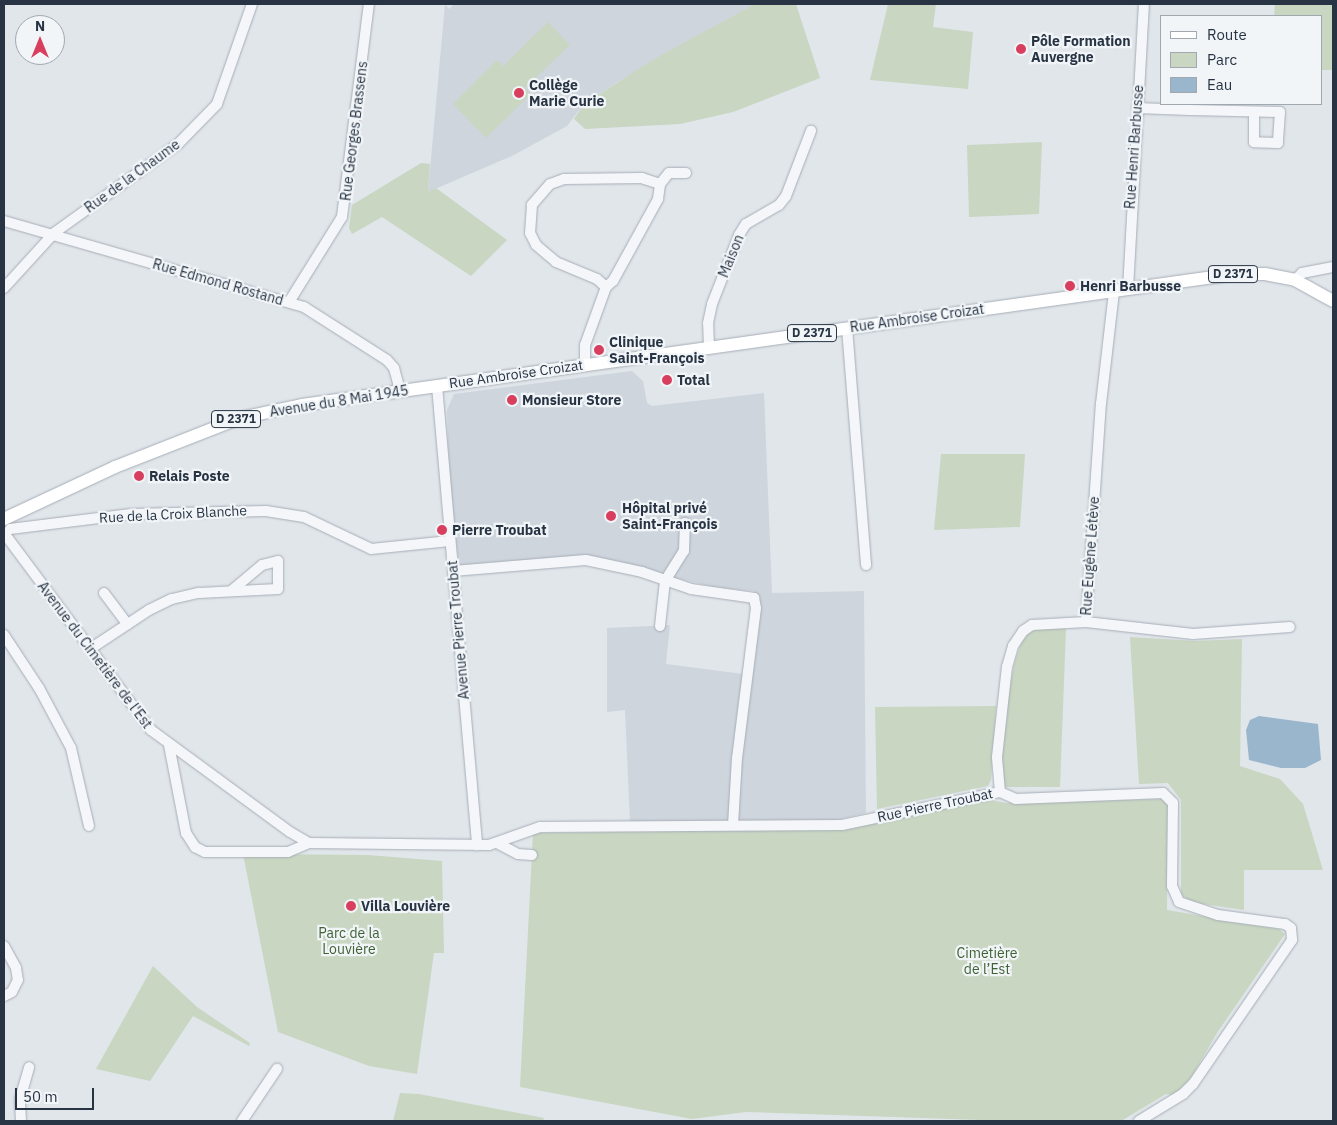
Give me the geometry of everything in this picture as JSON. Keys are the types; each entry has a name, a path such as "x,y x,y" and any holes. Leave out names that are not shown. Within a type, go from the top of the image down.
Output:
{"main road":[{"name":"Rue Ambroise Croizat","path":"437,386 1235,274 1265,274 1295,280 1333,301"},
{"name":"Avenue du 8 Mai 1945","path":"5,521 48,496 240,418 437,386"}],"street":[{"name":"Rue de la Chaume","path":"4,288 54,233 178,144 217,104 252,4"},
{"name":"Rue Georges Brassens","path":"289,302 342,217 369,4"},
{"name":"Rue Henri Barbusse","path":"1128,290 1144,4"},
{"path":"1137,108 1254,112"},
{"name":"Maison","path":"709,348 708,323 712,304 739,235 746,224 779,206 786,196 811,131"},
{"path":"585,365 585,345 606,287 613,281 658,199 660,184 669,173 686,173"},
{"path":"606,287 597,279 556,262 536,245 530,233 532,206 550,184 564,179 642,178 660,184"},
{"name":"Rue Edmond Rostand","path":"4,221 54,233 304,307 387,360 394,368 400,391"},
{"path":"1295,280 1302,273 1333,266"},
{"name":"Rue Eugène Létève","path":"1000,792 997,757 1007,667 1013,646 1022,632 1032,625 1086,622 1101,404 1114,291"},
{"path":"847,328 866,564"},
{"name":"Avenue Pierre Troubat","path":"437,386 477,845"},
{"name":"Rue de la Croix Blanche","path":"5,521 257,510 304,517 371,549 450,541"},
{"name":"Avenue du Cimetière de l'Est","path":"5,521 19,555 151,730 309,843"},
{"path":"660,626 664,581 684,551 685,523"},
{"path":"453,571 586,560 642,572 691,589 751,596 756,603 733,825"},
{"path":"90,649 127,624 172,599 231,590 278,589 278,561 262,565 231,590"},
{"path":"104,593 127,624"},
{"path":"1086,622 1192,634 1290,627"},
{"path":"4,634 39,688 71,748 89,826"},
{"path":"170,745 186,833 195,847 205,852 288,852 309,843 477,845"},
{"name":"Rue Pierre Troubat","path":"477,845 498,844 540,827 842,824 1000,792 1016,799 1163,793 1173,804 1172,886 1179,902 1211,913 1285,924 1291,928 1292,940 1193,1084 1183,1094 1140,1121"},
{"path":"498,844 518,854 532,855"},
{"path":"4,946 16,968 18,980 12,992 4,996"},
{"path":"21,1121 20,1099 29,1067"},
{"path":"242,1121 277,1069"}],"shaded area":[{"name":"Collège Marie Curie","path":"445,4 449,9 454,4 755,4 618,82 584,104 567,126 512,156 428,192"},
{"path":"632,371 643,381 647,403 652,406 764,393 772,593 864,591 866,813 836,820 630,822 625,710 607,712 607,628 670,625 666,664 743,674 754,591 713,587 583,555 459,566 449,476 447,410 454,394"}],"green space":[{"path":"755,4 796,4 820,78 733,112 680,124 585,129 574,119 584,104 656,58"},
{"path":"888,4 936,4 933,27 973,32 968,89 870,80"},
{"path":"1275,4 1333,4 1333,70 1322,70 1322,15 1274,15"},
{"path":"548,22 570,45 525,88 531,94 486,138 453,104 497,60 503,66"},
{"path":"1042,142 1039,214 969,217 967,145"},
{"path":"421,163 430,164 428,192 436,188 507,240 471,276 382,217 352,234 349,228 352,205"},
{"path":"941,454 1025,454 1020,527 934,530"},
{"path":"1042,628 1066,628 1060,787 1005,787 1001,776 1006,705 1015,661 1022,641 1030,632"},
{"path":"1130,637 1196,641 1242,639 1240,766 1280,779 1303,804 1323,870 1244,870 1244,910 1190,902 1181,894 1181,800 1168,783 1139,784"},
{"path":"996,706 991,780 988,786 877,809 875,707"},
{"name":"Cimetière de l’Est","path":"985,799 1006,803 1164,799 1168,803 1167,910 1279,929 1285,934 1217,1033 1191,1078 1174,1095 1166,1094 1121,1121 1010,1121 746,1112 692,1119 520,1087 533,833 841,829"},
{"name":"Parc de la Louvière","path":"243,854 368,855 442,861 444,953 434,953 417,1074 369,1066 278,1032"},
{"path":"153,966 197,1007 250,1043 249,1046 193,1016 150,1081 96,1069"},
{"path":"400,1093 419,1094 544,1118 543,1121 393,1121"}],"water":[{"path":"1259,716 1318,724 1321,760 1305,768 1281,768 1249,760 1246,730 1250,720"}],"place":[{"name":"Pôle Formation Auvergne","path":"1021,49"},
{"name":"Collège Marie Curie","path":"519,93"},
{"name":"Henri Barbusse","path":"1070,286"},
{"name":"Clinique Saint-François","path":"599,350"},
{"name":"Total","path":"667,380"},
{"name":"Monsieur Store","path":"512,400"},
{"name":"Relais Poste","path":"139,476"},
{"name":"Hôpital privé Saint-François","path":"611,516"},
{"name":"Pierre Troubat","path":"442,530"},
{"name":"Villa Louvière","path":"351,906"}]}
